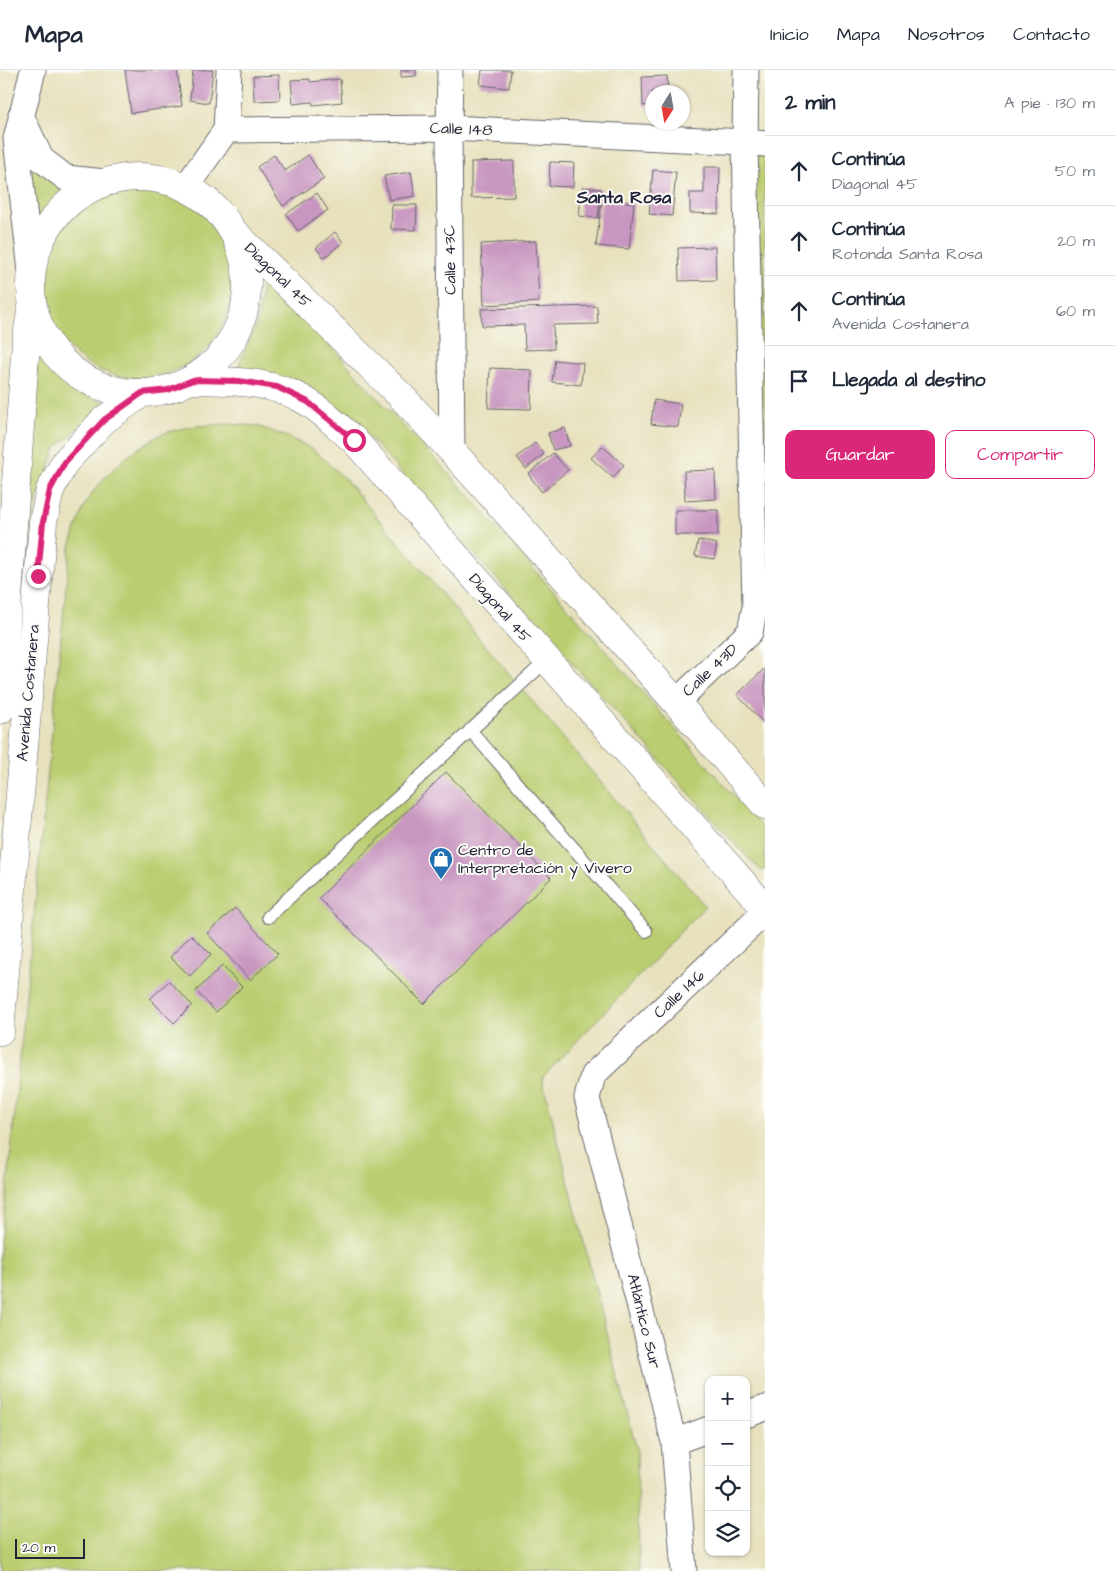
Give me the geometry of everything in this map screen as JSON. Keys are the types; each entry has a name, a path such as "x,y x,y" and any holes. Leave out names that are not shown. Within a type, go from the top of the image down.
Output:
{"main road":[{"path":"132,176 160,178 186,187 206,199 222,214 235,233 246,265 247,298 238,330 219,359 193,380 168,390 142,393 117,391 93,383 71,370 53,352 40,330 32,306 31,271 43,233 55,216 75,198 86,190 104,182 132,176"},
{"name":"Diagonal 45","path":"235,233 401,396 452,451 676,702 765,805"},
{"name":"Avenida Costanera","path":"0,710 26,341 32,306"},
{"name":"Diagonal 45","path":"193,380 239,381 277,387 308,402 354,440 765,910"},
{"name":"Avenida Costanera","path":"0,1031 44,514 50,490 65,462 104,420 142,393"}],"street":[{"path":"31,271 16,139 33,70"},
{"path":"186,187 226,130 229,70"},
{"name":"Calle 43C","path":"450,70 452,451"},
{"name":"Calle 43D","path":"676,702 750,632 755,607 755,143 746,70"},
{"path":"21,115 41,159 66,178 104,182"},
{"name":"Calle 148","path":"226,130 449,128 755,143"},
{"name":"Calle 146","path":"593,1075 765,910"},
{"name":"Atlántico Sur","path":"593,1075 587,1098 674,1442 684,1571"},
{"path":"750,1414 765,1408"},
{"path":"674,1442 705,1430"}],"lane":[{"path":"268,917 546,660"},
{"path":"470,730 646,931"}],"green space":[{"path":"24,136 82,183 48,211 36,229"},
{"path":"742,152 765,155 765,621"},
{"path":"129,188 147,188 166,192 183,199 198,209 212,223 222,238 229,255 233,283 229,311 222,328 212,343 198,357 183,367 166,374 147,378 129,378 110,374 93,367 78,357 64,343 54,328 47,311 43,292 43,274 47,255 54,238 64,223 78,209 93,199 110,192"},
{"path":"264,270 370,390 464,490 765,831 765,870 761,870 745,855 350,416 323,399 238,366 257,323"},
{"path":"37,357 70,390 107,403 56,448 30,521"},
{"path":"229,424 257,426 288,437 314,450 345,479 705,906 542,1078 637,1451 639,1571 0,1571 0,1240 6,1201 70,546 84,507 90,497 108,475 131,454 154,438 165,433 189,427"}],"building":[{"path":"125,70 177,70 182,106 131,113"},
{"path":"193,70 213,70 209,103 190,100"},
{"path":"401,70 416,70 416,76 401,77"},
{"path":"482,70 511,70 509,88 480,85"},
{"path":"279,75 280,100 254,101 253,76"},
{"path":"667,76 668,85 645,85 645,106 643,106 642,77"},
{"path":"310,79 310,82 340,79 342,102 313,105 312,102 293,104 291,80"},
{"path":"274,155 285,171 308,155 324,179 283,206 257,167"},
{"path":"514,161 514,197 471,198 471,162"},
{"path":"550,162 574,163 573,187 549,186"},
{"path":"704,167 720,167 719,214 690,213 690,193 704,193"},
{"path":"653,170 676,172 672,216 649,214"},
{"path":"411,172 415,196 389,200 384,176"},
{"path":"582,187 601,189 598,218 579,216"},
{"path":"317,193 328,210 298,231 286,214"},
{"path":"602,199 634,203 629,249 596,246"},
{"path":"392,205 417,205 416,230 391,229"},
{"path":"335,232 343,242 324,258 316,248"},
{"path":"536,241 539,302 484,305 481,244"},
{"path":"715,247 716,280 679,281 678,248"},
{"path":"597,306 598,324 553,325 554,349 525,350 524,325 482,326 481,309"},
{"path":"555,360 583,363 581,385 552,382"},
{"path":"490,368 532,370 531,409 488,408"},
{"path":"654,400 681,404 678,427 651,424"},
{"path":"565,428 570,446 553,450 548,433"},
{"path":"535,443 544,454 526,469 517,457"},
{"path":"602,446 624,465 613,478 591,458"},
{"path":"553,453 568,470 542,492 528,474"},
{"path":"715,470 716,499 685,501 684,471"},
{"path":"675,510 718,510 718,535 675,535"},
{"path":"698,540 717,544 714,559 695,556"},
{"path":"765,668 765,724 737,695"},
{"path":"446,772 551,878 424,1004 319,898"},
{"path":"235,908 278,954 250,980 207,933"},
{"path":"191,935 211,954 190,976 170,957"},
{"path":"222,966 242,987 216,1012 196,991"},
{"path":"169,981 192,1005 174,1023 150,999"}],"place":[{"name":"Centro de Interpretación y Vivero","path":"441,880"}],"district":[{"name":"Santa Rosa","path":"624,197"}],"route":[{"path":"38,576 43,522 50,490 65,462 104,420 142,393 168,390 193,380 239,381 277,387 308,402 354,440"}]}
